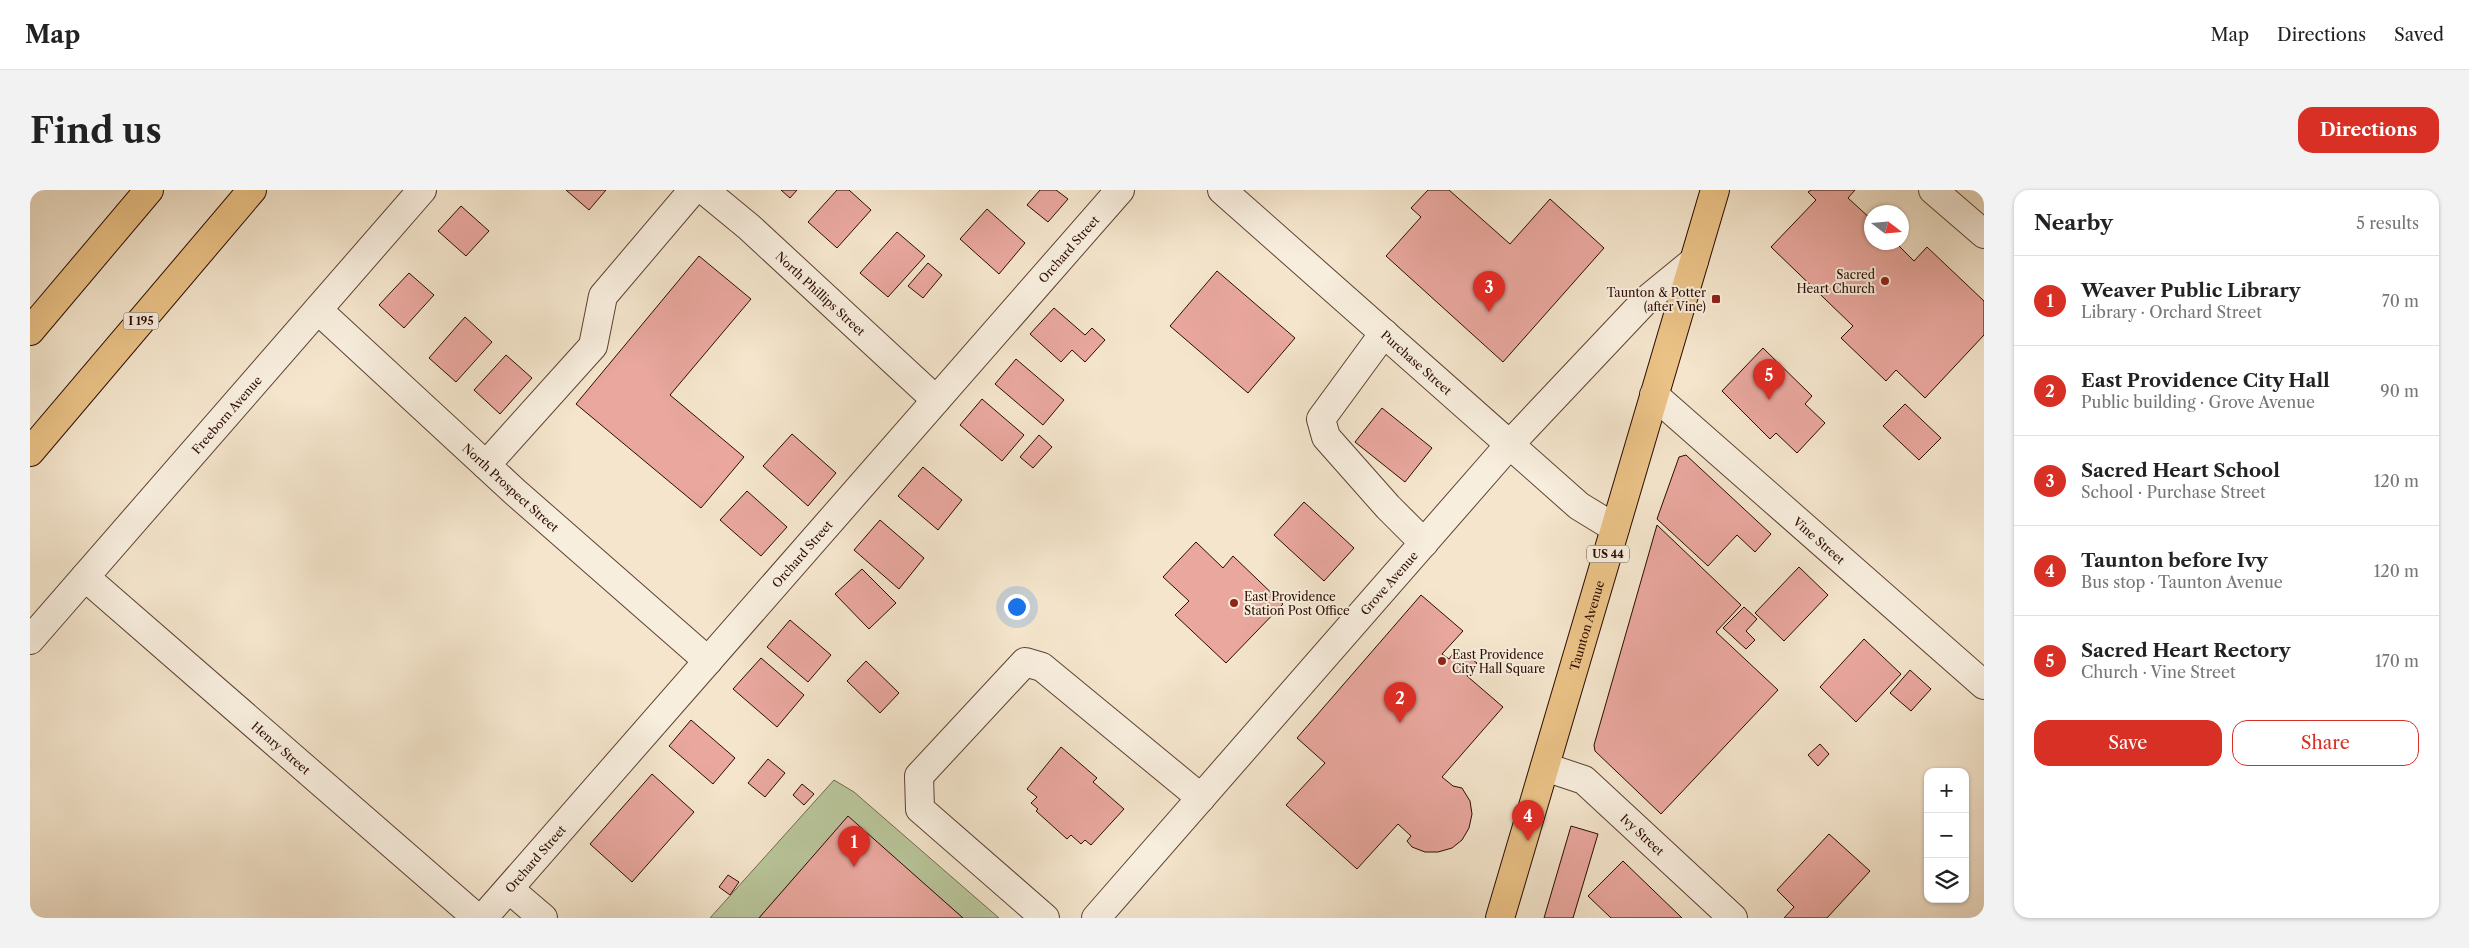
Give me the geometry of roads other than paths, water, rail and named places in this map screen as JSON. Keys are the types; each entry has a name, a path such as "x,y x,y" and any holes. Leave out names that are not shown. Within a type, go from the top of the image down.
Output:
{"highway":[{"path":"30,331 149,190"},
{"name":"I 195","path":"30,452 252,190"},
{"name":"Taunton Avenue","path":"1500,918 1715,190"}],"street":[{"name":"Freeborn Avenue","path":"30,640 422,190"},
{"path":"486,465 593,346 603,296 693,190"},
{"name":"North Phillips Street","path":"704,190 749,227 936,400"},
{"name":"Orchard Street","path":"483,918 1120,190"},
{"name":"Purchase Street","path":"1222,190 1578,506 1615,528"},
{"path":"1933,190 1984,234"},
{"name":"Grove Avenue","path":"1096,918 1510,444 1645,301 1694,261"},
{"name":"North Prospect Street","path":"318,310 486,465 708,661"},
{"path":"1384,333 1321,419 1326,437 1388,507 1424,542"},
{"name":"Vine Street","path":"1654,395 1984,684"},
{"name":"Henry Street","path":"85,576 478,918"},
{"path":"1045,918 920,809 919,776 1025,662 1042,667 1201,798"},
{"name":"Ivy Street","path":"1545,767 1584,780 1733,918"},
{"path":"509,889 544,918"}],"place":[{"name":"Sacred Heart Church","path":"1885,281"},
{"name":"Taunton & Potter (after Vine)","path":"1716,299"},
{"name":"Sacred Heart School","path":"1489,312"},
{"name":"Sacred Heart Rectory","path":"1769,400"},
{"name":"East Providence Station Post Office","path":"1234,603"},
{"name":"East Providence City Hall Square","path":"1442,661"},
{"name":"East Providence City Hall","path":"1400,723"},
{"name":"Taunton before Ivy","path":"1528,841"},
{"name":"Weaver Public Library","path":"854,867"}]}
